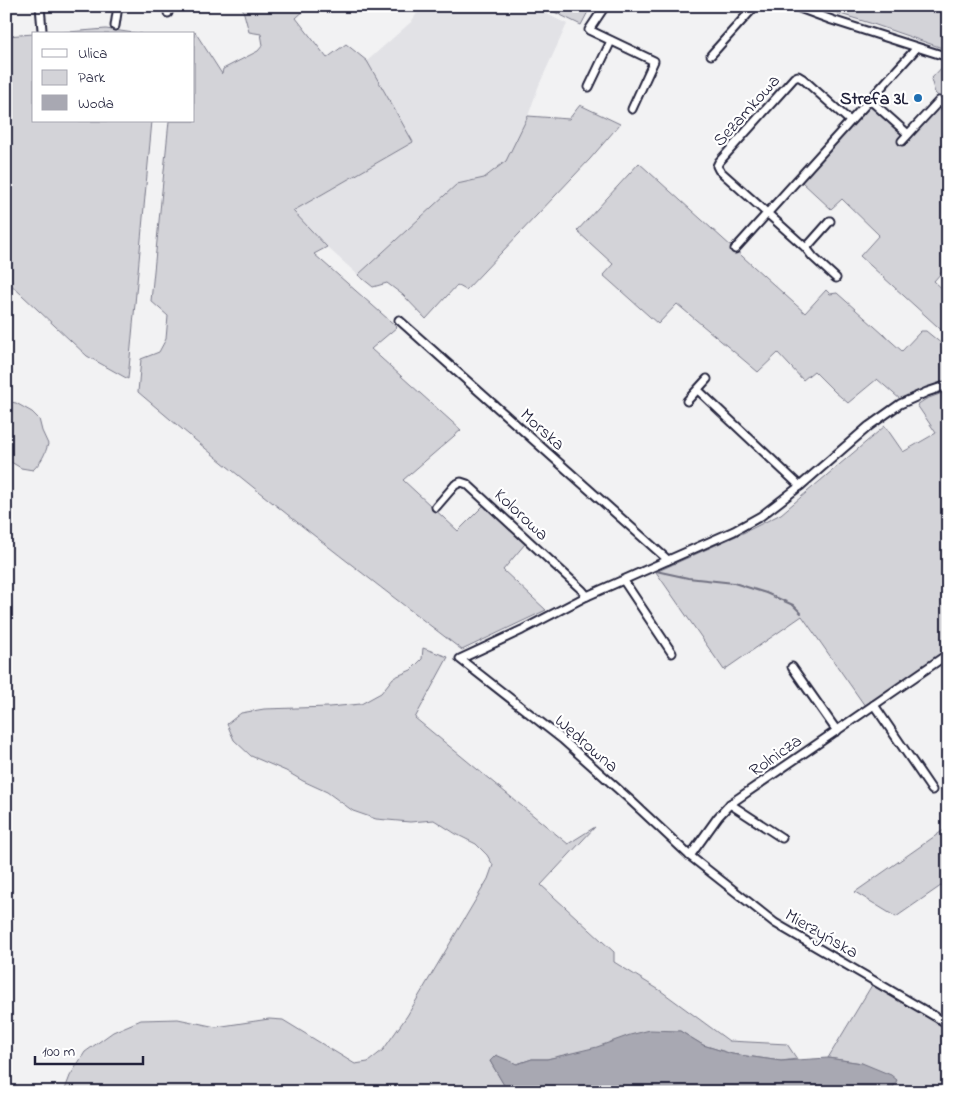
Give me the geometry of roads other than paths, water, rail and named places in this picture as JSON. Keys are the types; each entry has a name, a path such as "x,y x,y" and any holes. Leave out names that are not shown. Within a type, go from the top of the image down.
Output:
{"street":[{"path":"40,6 42,30"},
{"path":"115,26 118,6"},
{"path":"605,6 589,30 654,61 632,109"},
{"path":"711,55 755,6"},
{"path":"794,6 948,57"},
{"path":"589,87 611,41"},
{"path":"735,249 914,51 915,47"},
{"name":"Sezamkowa","path":"836,278 806,248 719,170 718,166 719,162 794,78 798,76 850,121"},
{"path":"870,100 908,134"},
{"path":"902,141 939,101 945,106"},
{"path":"806,248 830,221"},
{"name":"Morska","path":"399,320 668,560"},
{"path":"687,401 708,379"},
{"path":"587,596 734,531 761,516 800,486 870,426 900,404 948,385"},
{"path":"698,390 800,486"},
{"name":"Kolorowa","path":"436,507 454,485 462,482 467,484 587,596"},
{"path":"624,581 672,653"},
{"name":"Wędrowna","path":"587,596 522,630 460,659 562,739 690,856"},
{"name":"Rolnicza","path":"690,856 718,817 730,804 946,657"},
{"path":"792,666 837,730"},
{"path":"874,705 932,790"},
{"path":"730,804 782,838"},
{"name":"Mierzyńska","path":"690,856 775,923 948,1024"}],"water":[{"path":"650,1030 680,1031 703,1045 732,1054 781,1061 828,1058 862,1063 891,1075 897,1080 893,1088 869,1092 856,1088 851,1092 508,1092 490,1061 496,1055 517,1064 532,1059 547,1059 597,1047"}],"waterway":[{"path":"601,586 652,564"},
{"path":"656,571 688,578 734,583 766,593 793,605 801,613"},
{"path":"542,615 567,603"}],"place":[{"name":"Strefa 3L","path":"918,98"}]}
